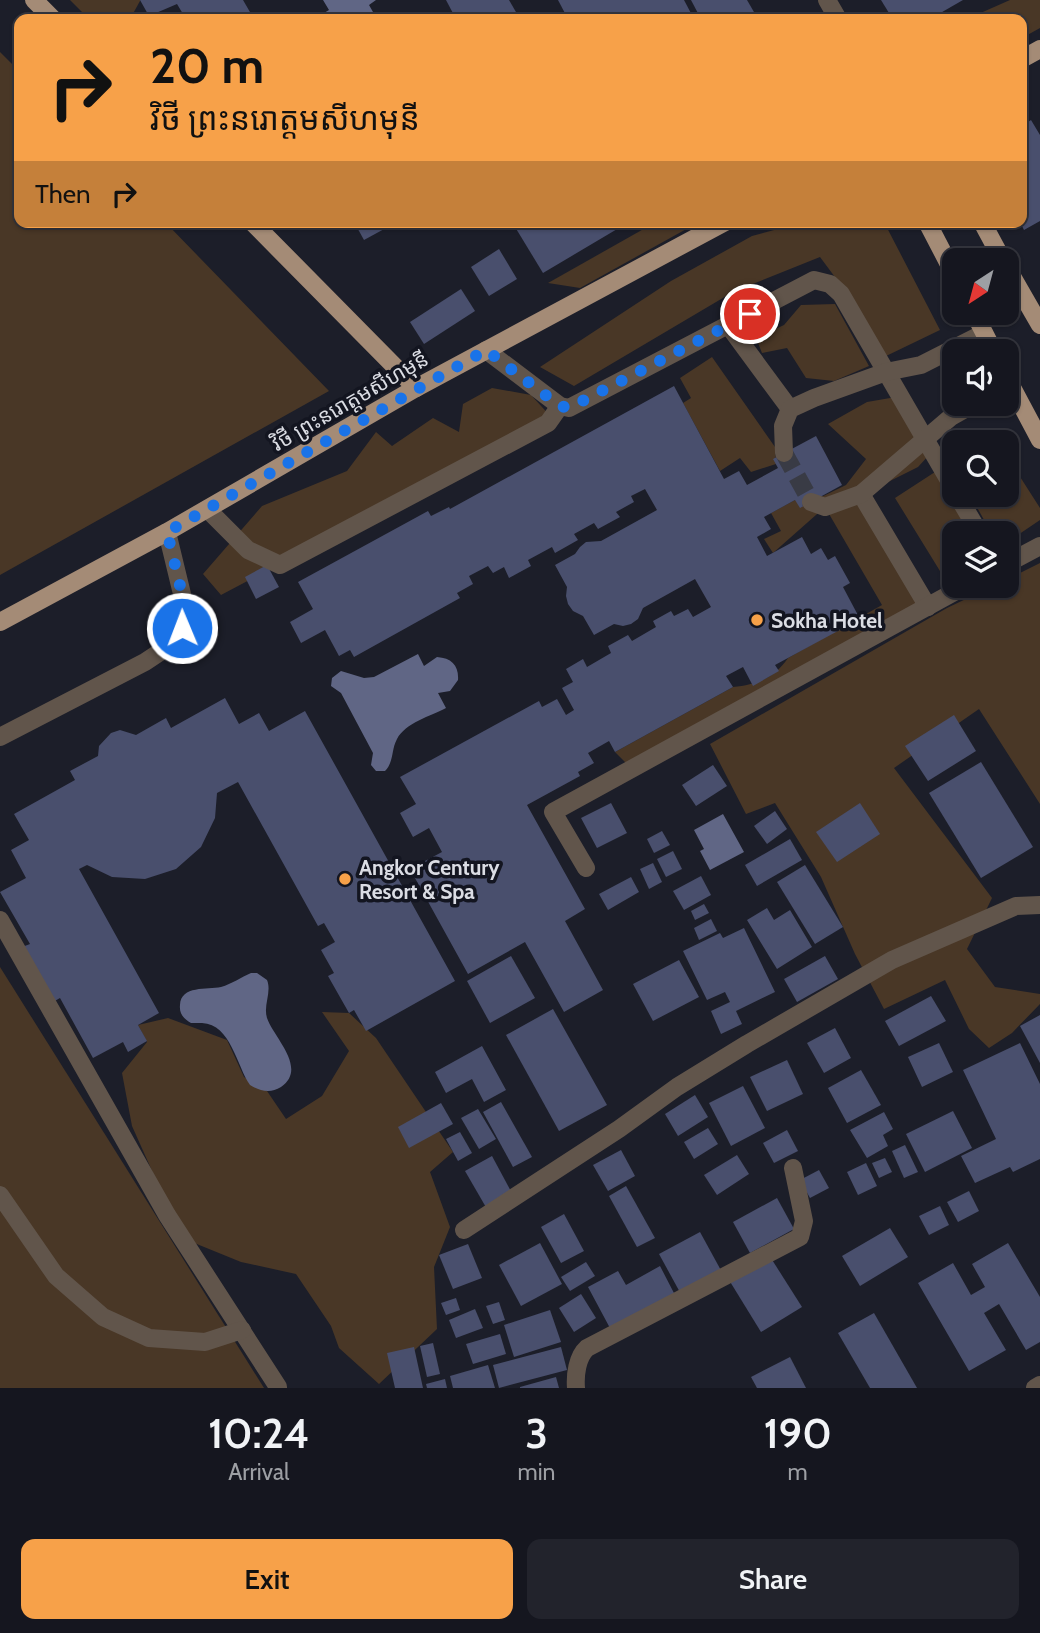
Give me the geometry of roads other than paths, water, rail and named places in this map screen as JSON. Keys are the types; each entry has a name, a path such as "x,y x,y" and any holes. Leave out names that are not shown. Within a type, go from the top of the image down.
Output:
{"main road":[{"path":"34,0 48,14"},
{"path":"258,228 416,388"},
{"name":"វិថី ព្រះនរោត្ដមសីហមុនី","path":"0,622 208,509 416,388 714,228"},
{"path":"931,228 942,250"},
{"path":"985,228 996,248"},
{"path":"1019,289 1040,325"},
{"path":"980,326 987,339"},
{"path":"1019,402 1040,440"}],"street":[{"path":"486,350 560,406 569,408 814,280 830,284 841,294 942,468"},
{"path":"728,325 790,409"},
{"path":"784,453 783,426 790,409 886,372 921,365 984,333"},
{"path":"208,509 248,550 280,565 548,423 560,406"},
{"path":"811,502 825,507 860,494 952,416"},
{"path":"860,494 928,607"},
{"path":"0,737 145,662 175,642 182,628 182,594 167,532"},
{"path":"1019,557 1040,546"},
{"path":"586,868 553,812 944,598"},
{"path":"464,1230 619,1129 677,1087 892,960 1016,906 1040,905"},
{"path":"0,920 167,1215 278,1387"},
{"path":"576,1388 578,1365 582,1352 587,1348 800,1237 804,1221 793,1168"},
{"path":"0,1195 56,1276 103,1317 149,1338 205,1342 242,1331"},
{"path":"1035,1388 1040,1385"}],"water":[{"path":"323,0 376,0 369,5 374,14 324,14 329,10"},
{"path":"418,654 424,666 437,657 450,661 456,667 458,680 450,691 438,693 446,708 419,720 401,733 388,767 385,771 376,771 371,765 373,753 341,693 331,686 332,678 341,671 364,678 374,677"},
{"path":"723,814 744,852 710,870 700,851 704,849 694,830"},
{"path":"251,973 257,973 267,980 267,1018 290,1062 288,1079 281,1087 269,1091 250,1085 227,1038 220,1031 212,1025 191,1023 180,1011 181,999 190,991 221,987"}],"tunnel":[{"path":"784,453 811,502"}],"place":[{"name":"Sokha Hotel","path":"757,620"},
{"name":"Angkor Century Resort & Spa","path":"345,879"}]}
